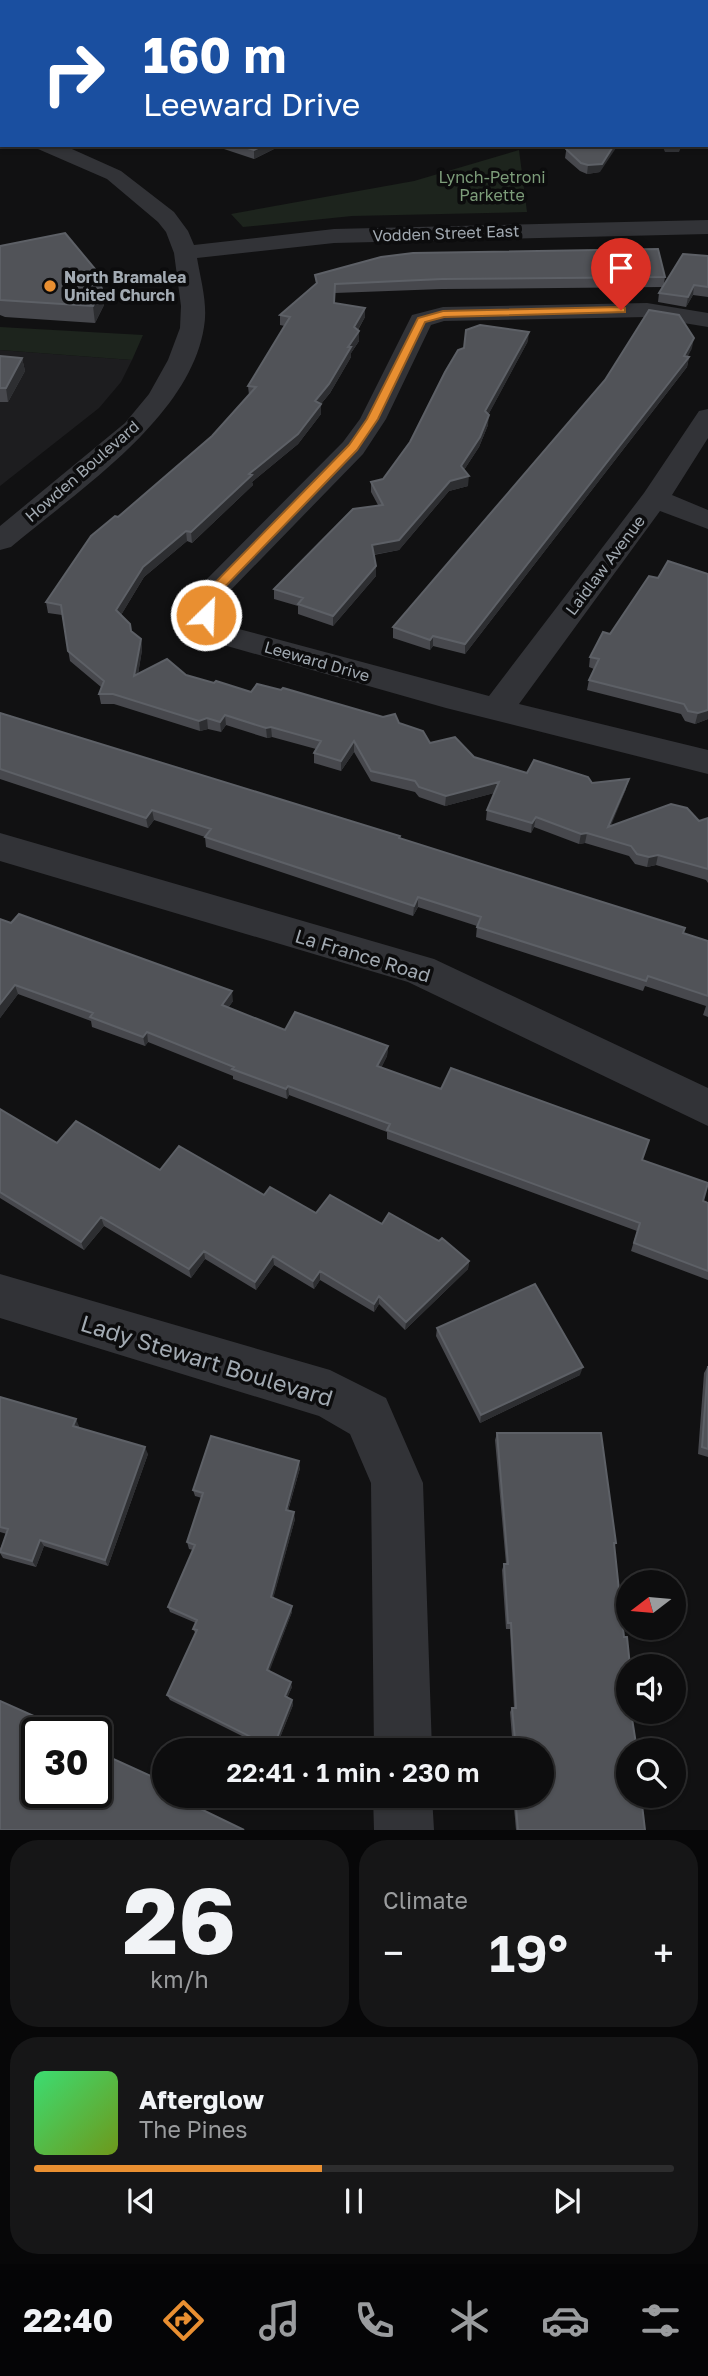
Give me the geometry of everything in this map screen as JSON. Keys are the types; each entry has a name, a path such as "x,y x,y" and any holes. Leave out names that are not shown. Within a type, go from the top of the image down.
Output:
{"street":[{"name":"Howden Boulevard","path":"0,541 135,429 161,397 181,360 192,328 193,306 185,253 177,231 166,216 132,187 92,164 50,147"},
{"name":"Vodden Street East","path":"185,253 334,236 708,227"},
{"name":"Leeward Drive","path":"708,320 647,310 443,314 421,320 373,419 353,447 209,595 206,615 224,635 497,709 708,762"},
{"name":"Laidlaw Avenue","path":"497,709 655,498 708,417"},
{"path":"655,498 708,520"},
{"name":"La France Road","path":"0,848 420,970 708,1108"},
{"name":"Lady Stewart Boulevard","path":"0,1296 330,1395 368,1416 397,1483 402,1738"},
{"path":"403,1808 404,1830"}],"shaded area":[{"path":"0,350 132,360 121,382 99,408 0,486"}],"green space":[{"name":"Lynch-Petroni Parkette","path":"519,150 527,212 352,216 243,227 231,214 414,181"},
{"path":"0,327 143,335 132,360 0,350"}],"building":[{"path":"613,147 602,164 588,165 581,163 566,149"},
{"name":"North Bramalea United Church","path":"65,233 95,269 102,289 93,306 0,300 0,246"},
{"path":"658,249 665,277 442,279 335,284 334,303 365,308 354,327 359,331 348,347 351,347 329,384 315,401 321,404 298,434 249,474 252,475 191,532 186,531 143,567 116,610 130,624 131,631 141,639 134,676 167,659 186,675 251,692 257,684 281,690 283,688 383,717 395,714 399,723 423,731 430,743 455,737 474,757 527,773 534,760 588,777 592,783 629,779 608,827 671,804 687,808 699,821 708,818 708,869 658,855 649,857 637,854 631,846 587,833 581,834 536,817 532,823 487,810 499,782 446,796 419,787 415,781 371,771 354,741 341,761 314,753 321,741 271,727 266,728 225,715 220,722 207,718 199,721 113,694 99,694 104,681 68,651 61,605 46,602 91,536 115,516 118,517 212,436 256,387 248,386 290,317 280,315 317,283 315,275 381,257 413,253"},
{"path":"683,254 708,256 708,287 694,285 688,297 659,293"},
{"path":"649,310 679,315 694,338 684,356 689,357 465,644 433,636 430,640 393,627 605,380"},
{"path":"480,325 529,332 485,411 489,415 480,437 461,466 469,476 450,481 399,540 372,545 376,566 333,616 298,604 303,598 274,589 353,509 383,505 371,482 383,479 410,442 445,372 458,350 464,348 466,330"},
{"path":"0,356 22,358 6,388 0,388"},
{"path":"668,561 708,574 708,710 698,713 688,711 684,704 589,680 599,659 590,657 603,632 610,634 649,576 658,578"},
{"path":"0,713 400,836 399,838 685,928 683,933 708,941 708,996 648,976 646,981 477,927 481,917 418,897 414,906 205,837 211,829 152,810 146,818 0,769"},
{"path":"19,914 232,991 222,1005 285,1030 295,1012 388,1046 377,1066 441,1089 451,1068 649,1140 642,1160 708,1183 703,1201 708,1203 708,1271 634,1243 640,1223 387,1130 390,1124 288,1086 286,1089 232,1069 234,1067 147,1032 143,1037 90,1017 93,1013 15,985 0,1004 0,919 11,923"},
{"path":"0,1109 57,1143 76,1121 160,1170 179,1146 264,1195 270,1187 316,1213 330,1195 382,1224 389,1213 439,1241 442,1238 469,1261 406,1322 379,1296 374,1304 320,1271 313,1281 273,1256 255,1282 204,1251 189,1269 101,1217 81,1242 0,1192"},
{"path":"535,1284 583,1367 481,1415 437,1328"},
{"path":"708,1366 708,1449 702,1447"},
{"path":"0,1397 76,1419 73,1426 145,1447 105,1560 40,1540 32,1561 0,1552 8,1529 0,1527"},
{"path":"497,1433 601,1433 616,1543 616,1640 627,1640 629,1654 616,1654 616,1724 633,1724 635,1738 616,1738 616,1808 642,1808 645,1830 518,1830 516,1808 554,1808 554,1738 515,1738 512,1708 516,1708 511,1623 508,1623 504,1564 508,1564"},
{"path":"211,1436 299,1461 286,1510 294,1512 271,1597 292,1606 267,1670 291,1682 285,1696 292,1700 277,1738 253,1738 167,1695 197,1630 193,1629 197,1620 168,1607 195,1545 187,1542 203,1493 193,1490"},
{"path":"0,1701 36,1717 21,1717 21,1808 112,1808 112,1758 152,1777 152,1808 199,1808 244,1830 0,1830"}],"place":[{"name":"North Bramalea United Church","path":"50,286"}],"route":[{"path":"206,615 209,595 353,447 373,419 421,320 443,314 621,310"}]}
